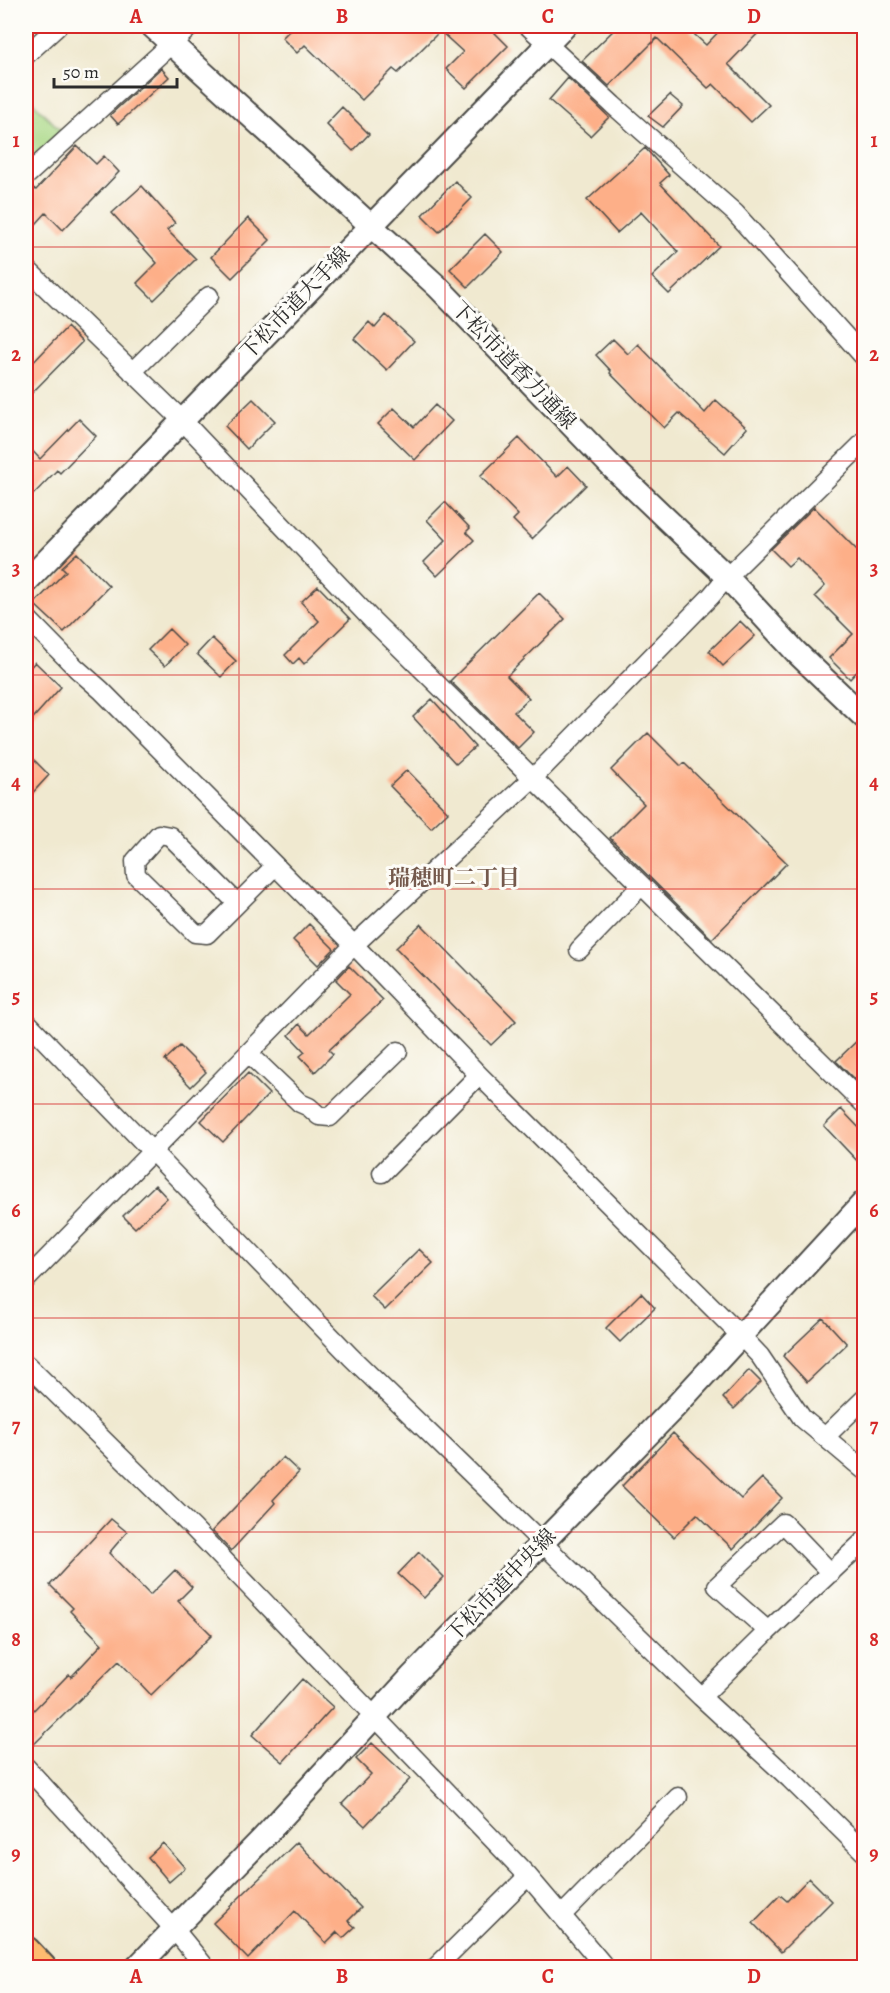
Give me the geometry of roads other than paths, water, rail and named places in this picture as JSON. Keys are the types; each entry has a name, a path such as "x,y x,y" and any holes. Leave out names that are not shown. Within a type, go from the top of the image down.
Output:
{"main road":[{"path":"26,1951 42,1968"}],"street":[{"path":"26,55 58,26"},
{"name":"下松市道香力通線","path":"152,26 438,287 612,467 727,577 796,652 864,717"},
{"path":"26,176 191,26"},
{"path":"528,26 735,213 864,357"},
{"name":"下松市道大手線","path":"26,582 181,419 565,26"},
{"path":"26,268 181,419 372,620 864,1104"},
{"path":"132,372 209,296"},
{"path":"26,1280 354,945 533,778 727,577 864,442"},
{"path":"26,617 354,945 479,1076 740,1335 760,1356 802,1418 864,1470"},
{"path":"237,903 170,836 159,834 135,861 136,874 195,933 207,934 275,866"},
{"path":"579,950 642,886"},
{"path":"26,1021 351,1357 864,1852"},
{"path":"248,1053 300,1103 319,1116 330,1117 398,1051"},
{"path":"382,1173 479,1076"},
{"name":"下松市道中央線","path":"136,1968 263,1838 374,1716 674,1408 864,1202"},
{"path":"26,1364 194,1529 528,1876 606,1968"},
{"path":"826,1436 864,1399"},
{"path":"768,1631 717,1586 783,1523 831,1573"},
{"path":"701,1697 864,1541"},
{"path":"26,1767 174,1929 206,1968"},
{"path":"562,1915 678,1797"},
{"path":"435,1968 528,1876"}],"district":[{"name":"瑞穂町二丁目","path":"454,877"}]}
